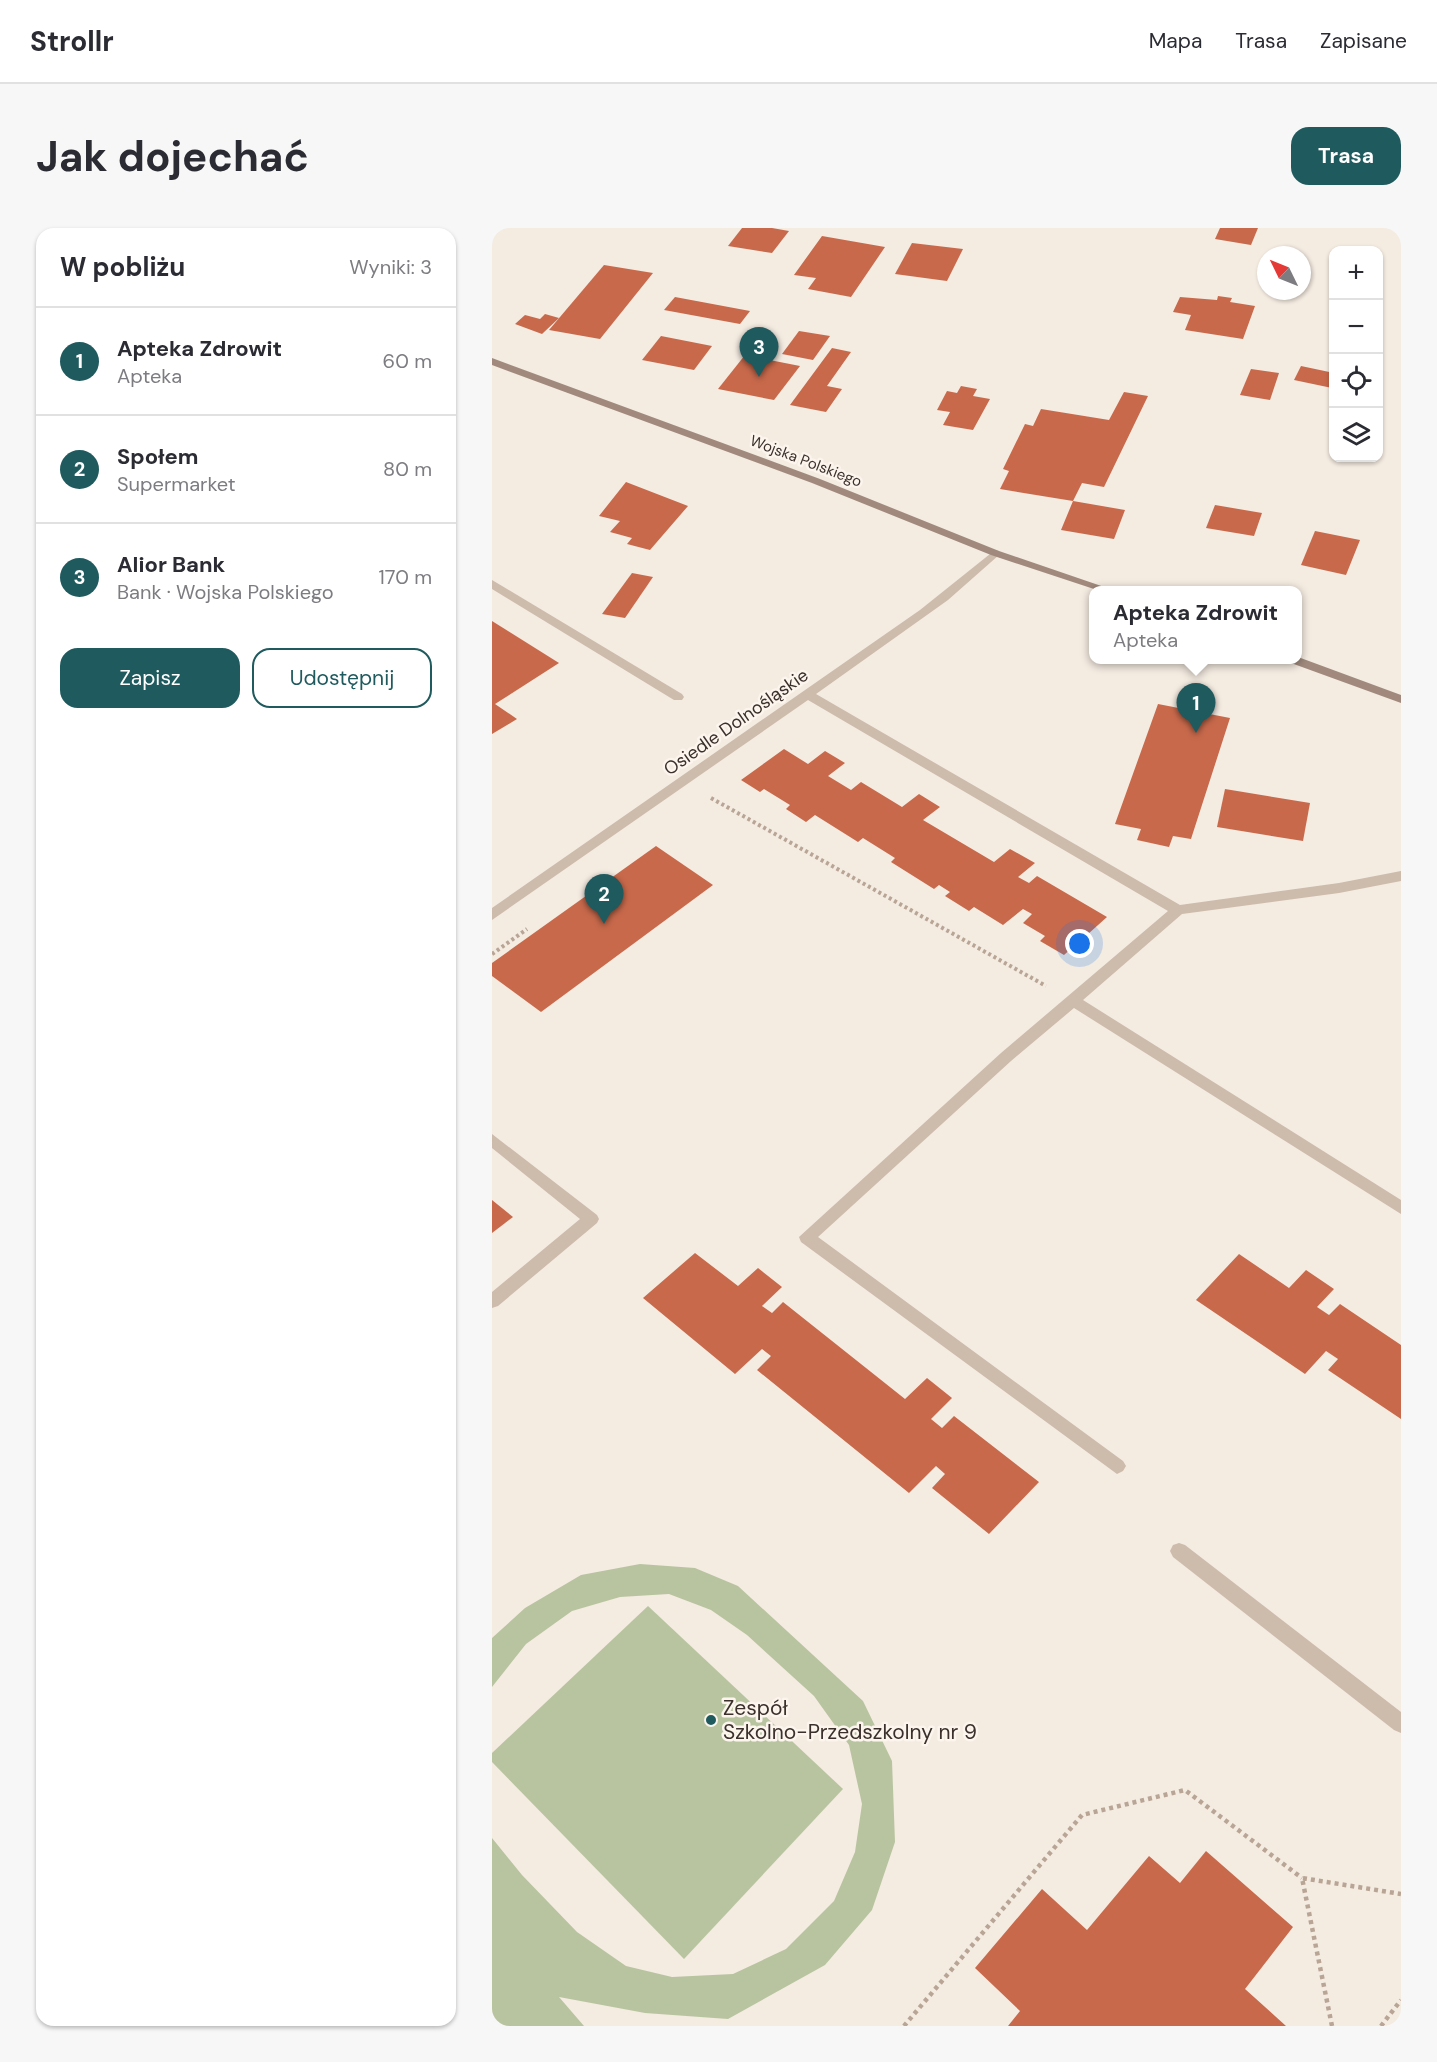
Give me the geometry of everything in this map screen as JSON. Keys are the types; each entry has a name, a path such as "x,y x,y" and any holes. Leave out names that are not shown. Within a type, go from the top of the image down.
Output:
{"street":[{"name":"Wojska Polskiego","path":"492,361 816,481 995,553 1092,586"},
{"name":"Osiedle Dolnośląskie","path":"492,915 807,694 957,586 995,553"},
{"path":"492,584 678,697"},
{"path":"1302,663 1401,699"},
{"path":"807,694 1178,910"},
{"path":"1117,1466 807,1237 1006,1058 1178,910 1339,888 1401,876"},
{"path":"1073,1001 1401,1208"},
{"path":"492,1140 591,1219 492,1301"},
{"path":"1179,1551 1401,1724"}],"path":[{"path":"711,798 1073,1001"},
{"path":"904,2026 1082,1815 1185,1790 1302,1878 1401,1894"},
{"path":"1302,1878 1332,2026"},
{"path":"1382,2026 1401,2000"}],"green space":[{"path":"640,1564 695,1568 738,1586 863,1701 892,1761 895,1842 872,1910 825,1965 728,2019 645,2013 559,1997 584,2026 497,2026 492,2020 492,1838 522,1875 577,1932 626,1966 672,1977 733,1974 786,1949 834,1901 855,1852 862,1804 849,1745 814,1696 747,1635 711,1610 669,1594 620,1597 572,1611 526,1644 492,1687 492,1638 525,1608 581,1575"},
{"path":"648,1606 843,1789 684,1959 492,1762 492,1753"}],"building":[{"path":"742,228 772,228 789,231 772,253 728,246"},
{"path":"1220,228 1258,228 1251,245 1215,239"},
{"path":"822,236 885,247 851,297 808,289 816,278 794,275"},
{"path":"912,243 963,249 947,281 895,274"},
{"path":"604,265 653,273 600,339 549,330"},
{"path":"1218,296 1232,298 1230,302 1255,306 1243,339 1185,330 1191,315 1173,312 1180,297 1217,300"},
{"path":"675,297 750,311 740,324 664,310"},
{"path":"545,314 559,318 542,334 515,324 525,315 540,319"},
{"path":"799,331 830,336 813,360 782,354"},
{"path":"661,336 712,346 694,370 642,360"},
{"path":"832,348 851,352 827,386 842,389 826,412 790,405"},
{"path":"745,355 800,366 774,400 718,389"},
{"path":"1301,366 1329,372 1329,387 1294,380"},
{"path":"1251,369 1279,373 1270,400 1240,395"},
{"path":"961,386 977,389 973,396 990,399 973,430 943,425 950,412 937,410 947,391 957,393"},
{"path":"1124,392 1148,396 1104,487 1082,483 1073,501 1000,489 1009,471 1003,469 1025,424 1033,426 1041,409 1109,420"},
{"path":"626,482 688,506 650,550 627,544 632,538 610,532 620,521 599,516"},
{"path":"1073,501 1125,510 1114,539 1061,530"},
{"path":"1215,505 1262,513 1254,536 1206,528"},
{"path":"1315,531 1360,540 1346,575 1301,565"},
{"path":"632,573 653,577 625,618 602,614"},
{"path":"492,621 559,663 495,704 517,719 492,734"},
{"path":"1158,704 1230,718 1191,839 1173,836 1169,847 1137,840 1141,829 1115,824"},
{"path":"784,749 808,764 825,751 845,763 828,776 851,790 861,782 902,807 919,794 940,807 923,820 994,862 1010,849 1035,863 1018,877 1029,883 1037,876 1107,917 1078,943 1084,947 1079,951 1073,947 1064,955 1040,941 1045,936 1023,923 1032,914 1023,909 1003,925 974,907 969,911 945,896 950,892 939,885 934,889 891,862 895,858 863,838 858,842 815,815 806,822 786,809 790,805 764,789 760,792 741,780"},
{"path":"1225,789 1310,803 1303,841 1217,827"},
{"path":"656,846 713,885 541,1012 492,976 492,963"},
{"path":"492,1200 513,1217 492,1233"},
{"path":"695,1253 738,1286 758,1268 782,1287 762,1306 772,1313 783,1302 905,1399 927,1378 952,1398 931,1419 942,1428 954,1416 1039,1482 989,1534 932,1488 945,1474 936,1466 909,1493 757,1370 771,1356 762,1349 735,1374 643,1298"},
{"path":"1239,1254 1289,1288 1306,1270 1334,1289 1317,1307 1329,1315 1340,1304 1401,1345 1401,1419 1328,1370 1338,1359 1326,1351 1305,1374 1196,1300"},
{"path":"1206,1851 1293,1927 1245,1989 1286,2026 1008,2026 1020,2011 975,1968 1042,1889 1087,1930 1149,1856 1180,1883"}],"place":[{"name":"Alior Bank","path":"759,377"},
{"name":"Apteka Zdrowit","path":"1196,733"},
{"name":"Społem","path":"604,924"},
{"name":"Zespół Szkolno-Przedszkolny nr 9","path":"711,1720"}]}
